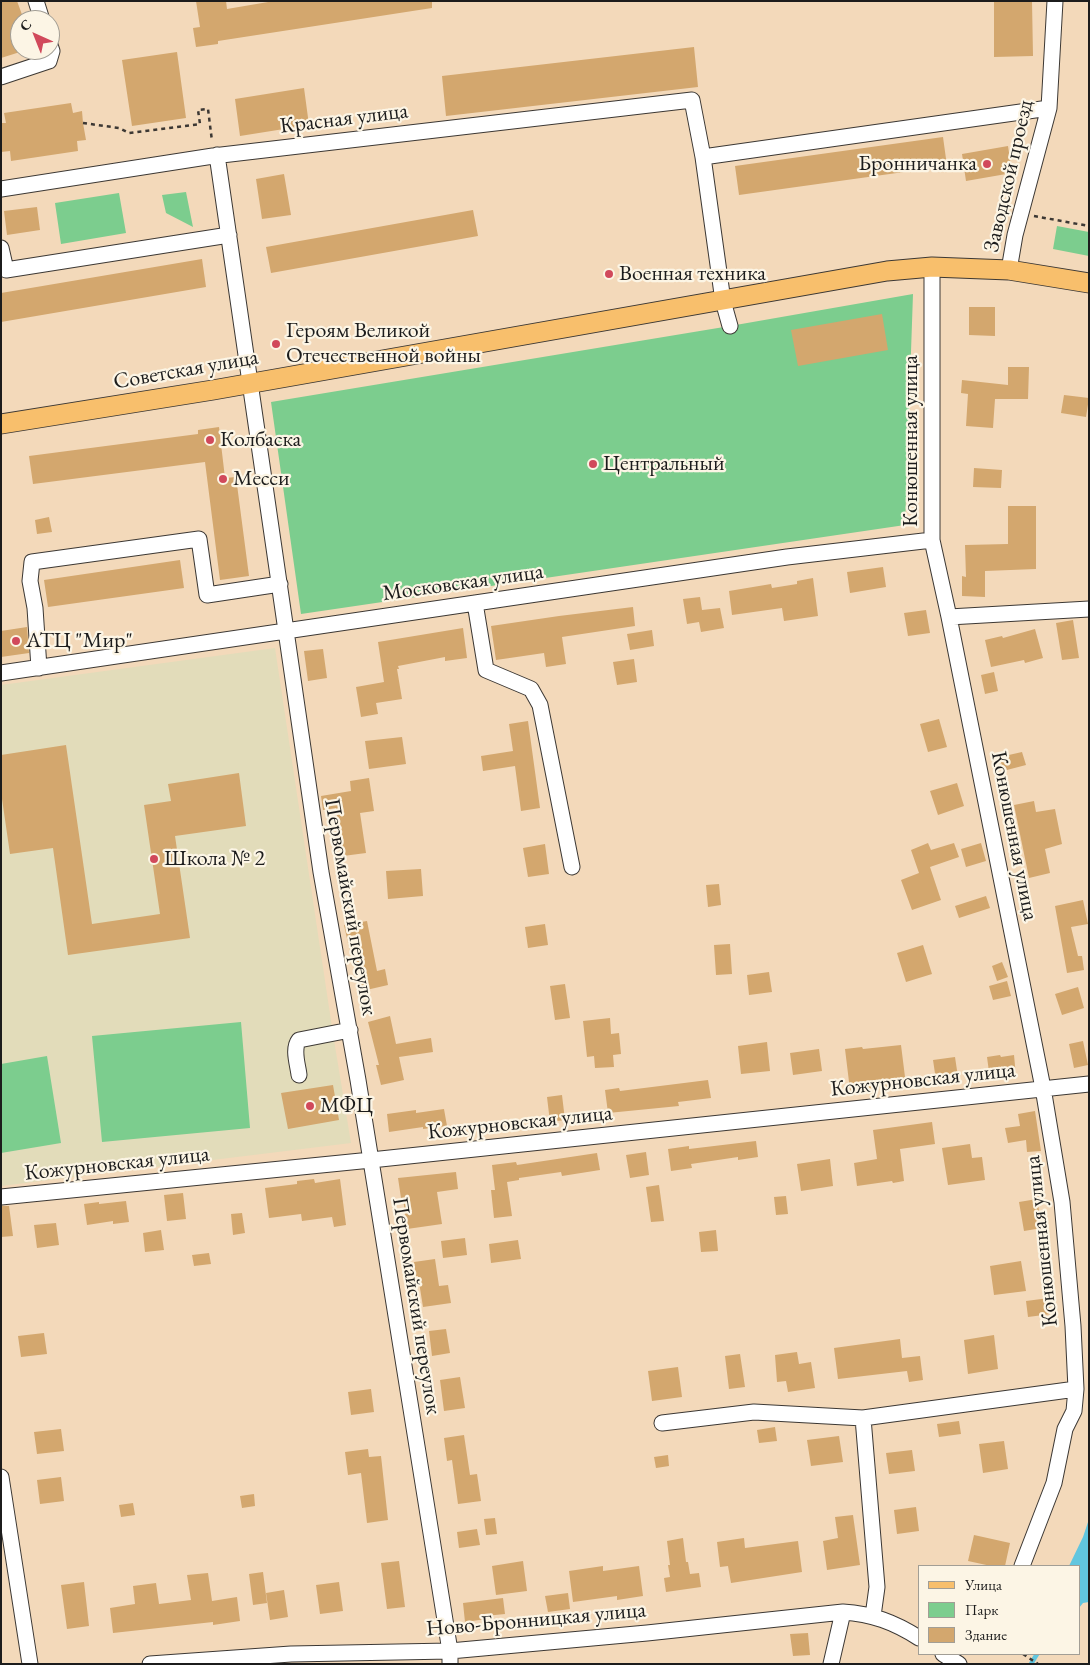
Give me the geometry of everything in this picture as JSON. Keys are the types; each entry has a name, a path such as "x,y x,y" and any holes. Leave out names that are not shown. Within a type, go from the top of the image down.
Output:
{"main road":[{"name":"Советская улица","path":"1,424 251,383 887,271 932,267 1009,270 1089,283"}],"street":[{"name":"Заводской проезд","path":"1009,270 1015,235 1049,108 1055,1"},
{"path":"1,76 49,60"},
{"name":"Красная улица","path":"1,189 215,155 692,100 703,157"},
{"path":"730,326 724,301 703,157 1049,108"},
{"name":"Первомайский переулок","path":"215,155 251,383 321,872 350,1030 450,1658"},
{"path":"1,248 4,270 229,235"},
{"name":"Конюшенная улица","path":"932,267 932,540 1043,1088 1062,1202 1073,1326 1076,1389 1074,1411 1065,1429 1054,1483 1022,1565"},
{"path":"39,668 30,581 32,562 199,539 207,595 280,584"},
{"name":"Московская улица","path":"1,673 475,603 794,549 932,540"},
{"path":"475,603 486,670 531,689 540,705 572,867"},
{"path":"949,618 1089,609"},
{"path":"299,1075 296,1044 299,1040 350,1030"},
{"name":"Кожурновская улица","path":"1,1196 371,1160 1089,1084"},
{"path":"662,1424 754,1412 863,1418 1076,1389"},
{"path":"863,1418 877,1587 873,1616"},
{"path":"1,1477 30,1664"},
{"path":"831,1664 843,1612"},
{"name":"Ново-Бронницкая улица","path":"150,1664 291,1654 450,1658 647,1633 843,1612 864,1613 873,1616 918,1637"},
{"path":"946,1655 959,1664"}],"path":[{"path":"84,123 119,128 129,133 200,124 198,110 208,109 215,155"},
{"path":"1021,214 1089,226"},
{"path":"1024,1655 1038,1664"}],"shaded area":[{"name":"Школа № 2","path":"275,648 351,1143 1,1186 1,685"}],"green space":[{"path":"186,192 193,227 166,213 162,195"},
{"path":"119,193 126,233 61,244 55,203"},
{"path":"1057,226 1089,232 1089,256 1053,249"},
{"name":"Центральный","path":"913,294 905,525 301,614 271,402"},
{"path":"241,1022 250,1128 102,1142 92,1036"},
{"path":"47,1056 61,1143 1,1153 1,1064"}],"water":[{"path":"1089,1519 1089,1602 1083,1603 1080,1607 1080,1565 1069,1565 1083,1537"}],"building":[{"path":"1,1 17,1 20,10 10,10 10,55 1,58"},
{"path":"196,1 226,1 227,9 274,1 432,1 432,8 218,41 218,44 196,47 193,28 200,27"},
{"path":"994,1 1032,1 1033,56 994,57"},
{"path":"694,47 698,87 446,116 442,76"},
{"path":"177,52 186,118 132,126 122,60"},
{"path":"304,88 309,125 240,136 235,99"},
{"path":"71,103 73,113 82,111 86,140 77,141 78,151 11,161 10,151 1,152 1,123 6,123 4,113"},
{"path":"943,137 947,166 739,195 735,166"},
{"name":"Бронничанка","path":"1008,146 1012,173 966,181 962,154"},
{"path":"284,174 291,215 262,219 256,179"},
{"path":"37,207 40,230 7,235 4,211"},
{"path":"473,210 478,236 271,273 266,247"},
{"path":"202,259 206,287 1,322 1,293"},
{"path":"969,307 995,307 995,336 969,335"},
{"path":"882,314 888,350 798,366 791,330"},
{"path":"1008,367 1029,367 1028,399 995,399 993,428 966,426 968,394 961,393 962,380 1008,385"},
{"path":"1064,395 1089,398 1086,417 1061,413"},
{"path":"219,427 225,478 236,477 249,576 220,580 205,462 33,484 29,456 198,434 198,430"},
{"path":"974,468 1002,470 1001,488 973,487"},
{"path":"1008,506 1036,506 1036,569 985,571 985,597 962,596 962,576 966,577 965,545 1008,544"},
{"path":"49,517 52,532 37,534 35,520"},
{"path":"180,560 184,588 48,607 44,580"},
{"path":"883,567 886,587 850,593 847,572"},
{"path":"813,578 818,616 784,621 782,608 732,615 729,591 771,584 772,588 797,584 797,581"},
{"path":"700,597 702,610 720,608 724,628 701,632 699,622 687,624 683,599"},
{"path":"633,607 635,626 562,637 566,664 546,667 544,653 496,660 491,626"},
{"path":"926,610 930,633 908,636 904,613"},
{"path":"1073,620 1079,658 1062,660 1056,623"},
{"name":"АТЦ \"Мир\"","path":"27,627 29,653 1,657 1,631"},
{"path":"463,628 467,658 445,661 445,657 398,666 402,699 376,703 378,714 361,717 356,687 384,682 378,642"},
{"path":"1035,629 1043,658 1025,663 1024,660 991,667 985,640 1002,636 1003,638"},
{"path":"652,630 654,646 630,650 627,634"},
{"path":"323,649 327,678 308,681 304,651"},
{"path":"634,659 637,682 617,685 613,662"},
{"path":"994,672 998,691 985,694 981,675"},
{"path":"939,719 947,747 928,752 920,724"},
{"path":"528,721 540,808 521,811 515,766 483,771 481,756 513,751 509,724"},
{"path":"402,737 406,764 369,769 365,741"},
{"path":"66,745 92,924 160,914 144,805 171,801 168,784 239,773 246,826 175,836 190,938 68,955 53,848 10,854 1,792 1,755"},
{"path":"1022,752 1026,765 1003,771 1000,757"},
{"path":"369,778 374,811 360,813 366,853 343,856 336,808 323,810 321,796 351,791 350,781"},
{"path":"957,783 964,806 938,815 930,791"},
{"path":"1034,801 1036,812 1055,809 1062,844 1045,849 1050,873 1029,878 1014,805"},
{"path":"928,843 931,850 954,843 959,857 930,867 941,900 912,910 901,880 919,873 911,850"},
{"path":"981,843 986,861 966,867 961,849"},
{"path":"545,844 549,874 528,877 523,848"},
{"path":"421,869 423,896 388,899 386,871"},
{"path":"719,884 721,905 708,907 706,885"},
{"path":"986,896 990,908 959,918 955,906"},
{"path":"1083,900 1088,924 1071,927 1078,956 1082,956 1084,970 1067,973 1055,906"},
{"path":"367,921 377,971 385,969 388,985 362,991 356,960 352,961 344,925"},
{"path":"545,924 548,945 528,948 525,927"},
{"path":"730,944 732,974 716,975 714,945"},
{"path":"923,945 932,974 906,982 897,953"},
{"path":"1002,962 1008,977 997,981 992,966"},
{"path":"769,972 772,992 749,995 747,975"},
{"path":"1007,981 1011,996 993,1000 989,986"},
{"path":"565,984 570,1018 555,1020 550,986"},
{"path":"1078,987 1084,1008 1062,1015 1055,994"},
{"path":"390,1016 396,1044 431,1038 433,1052 399,1057 404,1080 381,1085 376,1065 379,1065 368,1022"},
{"path":"610,1018 611,1034 619,1033 621,1054 613,1055 614,1067 595,1068 594,1056 587,1057 583,1021"},
{"path":"1083,1041 1088,1065 1074,1068 1069,1044"},
{"path":"767,1042 770,1071 741,1074 738,1046"},
{"path":"901,1045 906,1085 850,1090 845,1049"},
{"path":"819,1049 822,1071 793,1075 790,1053"},
{"path":"1000,1055 1001,1057 1014,1055 1016,1076 990,1079 987,1057"},
{"path":"955,1057 958,1077 936,1080 933,1060"},
{"path":"708,1080 711,1098 678,1102 679,1106 608,1113 605,1090 619,1088 620,1091"},
{"name":"МФЦ","path":"333,1085 339,1120 288,1129 281,1093"},
{"path":"562,1095 565,1120 550,1122 547,1097"},
{"path":"444,1109 447,1126 389,1132 387,1114 416,1110 416,1113"},
{"path":"1035,1111 1041,1151 1027,1152 1026,1140 1008,1143 1005,1128 1020,1126 1018,1114"},
{"path":"932,1122 935,1144 900,1149 904,1181 857,1186 854,1163 877,1159 873,1130"},
{"path":"756,1141 758,1157 738,1160 738,1157 691,1164 692,1168 671,1171 668,1149 689,1146 689,1149"},
{"path":"970,1144 972,1158 982,1157 985,1180 948,1185 942,1148"},
{"path":"646,1152 649,1175 630,1178 626,1155"},
{"path":"597,1153 600,1170 562,1176 561,1172 519,1178 519,1180 507,1182 512,1216 494,1218 491,1190 495,1190 492,1165 516,1162 517,1165"},
{"path":"830,1159 833,1186 801,1191 797,1164"},
{"path":"456,1172 458,1189 437,1192 442,1224 407,1229 398,1178"},
{"path":"314,1179 315,1183 340,1179 346,1225 334,1227 332,1217 302,1221 301,1214 269,1218 265,1188 297,1184 297,1181"},
{"path":"659,1185 664,1221 651,1222 646,1187"},
{"path":"183,1193 186,1219 167,1221 164,1195"},
{"path":"786,1196 788,1214 776,1215 774,1197"},
{"path":"1037,1199 1042,1228 1024,1231 1019,1202"},
{"path":"126,1201 129,1222 113,1224 113,1221 87,1225 84,1204"},
{"path":"1,1206 9,1206 13,1236 1,1237"},
{"path":"242,1213 245,1233 233,1235 231,1214"},
{"path":"56,1223 59,1245 37,1248 34,1225"},
{"path":"161,1230 164,1250 145,1252 143,1233"},
{"path":"716,1230 718,1251 701,1252 699,1232"},
{"path":"465,1238 467,1255 443,1258 441,1241"},
{"path":"518,1240 521,1259 491,1263 489,1244"},
{"path":"209,1253 211,1264 194,1266 192,1255"},
{"path":"435,1259 439,1286 448,1285 451,1303 423,1307 414,1262"},
{"path":"1021,1261 1026,1291 994,1295 990,1266"},
{"path":"1049,1298 1051,1314 1028,1317 1026,1301"},
{"path":"446,1329 450,1353 432,1356 429,1331"},
{"path":"44,1333 47,1354 21,1357 18,1336"},
{"path":"994,1335 998,1369 968,1374 964,1340"},
{"path":"900,1339 902,1358 920,1356 923,1380 909,1382 907,1371 838,1379 834,1348"},
{"path":"797,1352 799,1364 811,1362 815,1388 788,1392 786,1381 777,1382 775,1355"},
{"path":"740,1354 745,1387 729,1389 725,1356"},
{"path":"678,1367 682,1397 652,1401 648,1371"},
{"path":"460,1377 465,1408 444,1411 440,1380"},
{"path":"371,1389 374,1412 351,1415 348,1392"},
{"path":"959,1421 961,1434 939,1437 937,1424"},
{"path":"775,1427 777,1441 759,1443 757,1430"},
{"path":"61,1429 64,1451 37,1454 34,1432"},
{"path":"464,1435 470,1475 477,1474 481,1501 458,1504 452,1460 447,1461 444,1438"},
{"path":"839,1436 843,1462 811,1466 807,1440"},
{"path":"1004,1441 1008,1469 983,1473 979,1444"},
{"path":"368,1449 369,1457 381,1456 388,1520 367,1523 361,1473 348,1475 345,1452"},
{"path":"912,1450 915,1471 889,1474 886,1453"},
{"path":"668,1455 669,1466 656,1468 654,1457"},
{"path":"61,1477 64,1501 40,1504 37,1480"},
{"path":"254,1494 255,1506 242,1508 240,1496"},
{"path":"133,1503 135,1515 121,1517 119,1505"},
{"path":"916,1507 919,1531 897,1534 894,1510"},
{"path":"853,1515 860,1565 827,1570 823,1541 838,1538 835,1517"},
{"path":"495,1518 497,1534 486,1535 484,1519"},
{"path":"477,1529 480,1545 459,1548 457,1532"},
{"path":"974,1535 1010,1543 1005,1565 986,1565 968,1561"},
{"path":"683,1538 686,1562 688,1562 690,1574 699,1573 701,1587 666,1592 664,1578 670,1577 667,1541"},
{"path":"744,1538 745,1548 798,1541 802,1572 731,1583 728,1566 720,1567 717,1542"},
{"path":"399,1561 405,1607 387,1609 381,1563"},
{"path":"523,1561 527,1591 496,1595 492,1566"},
{"path":"603,1566 603,1571 639,1566 643,1596 617,1600 617,1596 573,1602 569,1571"},
{"path":"263,1572 267,1603 253,1605 249,1574"},
{"path":"208,1573 212,1601 237,1597 240,1621 213,1625 213,1622 113,1633 110,1608 135,1604 133,1586 156,1583 159,1604 191,1600 187,1575"},
{"path":"84,1582 89,1626 67,1629 61,1585"},
{"path":"339,1582 343,1611 320,1614 316,1585"},
{"path":"284,1590 288,1617 270,1620 266,1593"},
{"path":"568,1593 570,1609 548,1612 545,1596"},
{"path":"503,1598 505,1614 485,1616 486,1619 465,1622 463,1603"},
{"path":"808,1633 810,1655 793,1656 790,1634"}],"waterway":[{"path":"1031,1664 1036,1655"}],"place":[{"name":"Бронничанка","path":"987,164"},
{"name":"Военная техника","path":"609,274"},
{"name":"Героям Великой Отечественной войны","path":"276,344"},
{"name":"Колбаска","path":"210,440"},
{"name":"Центральный","path":"593,464"},
{"name":"Месси","path":"223,479"},
{"name":"АТЦ \"Мир\"","path":"16,641"},
{"name":"Школа № 2","path":"154,859"},
{"name":"МФЦ","path":"310,1106"}]}
